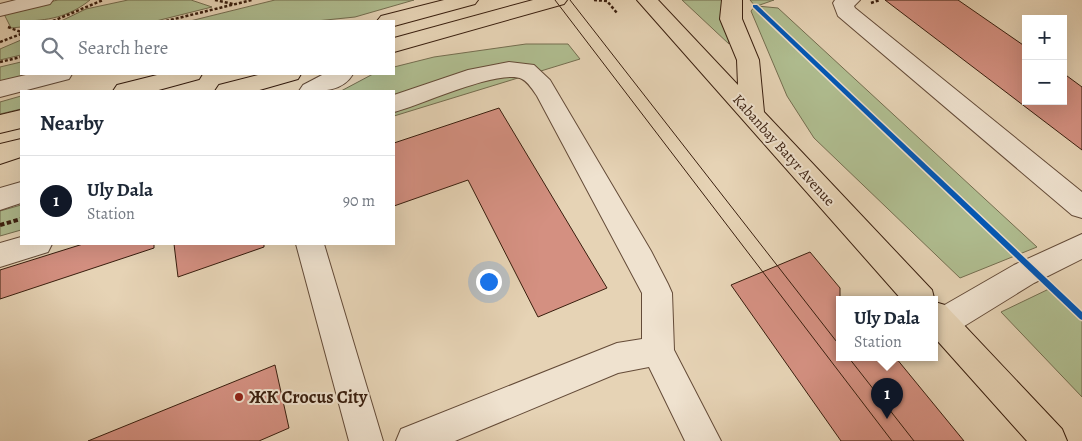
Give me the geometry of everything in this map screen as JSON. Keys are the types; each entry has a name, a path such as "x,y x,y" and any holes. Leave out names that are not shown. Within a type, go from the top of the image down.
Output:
{"main road":[{"path":"392,20 468,0"},
{"path":"395,45 556,0"},
{"name":"Kabanbay Batyr Avenue","path":"647,0 917,296"},
{"path":"732,0 731,18 748,60 752,114"},
{"path":"129,90 187,75"},
{"path":"231,90 286,75"},
{"path":"0,124 20,119"},
{"path":"0,154 20,148"},
{"path":"938,319 1050,441"}],"street":[{"path":"0,10 43,0"},
{"path":"850,0 842,3 845,11 1082,207"},
{"path":"395,104 478,76 504,70 523,70 538,80 547,92 641,260 657,293 658,351 673,384 704,441"},
{"path":"0,89 58,75"},
{"path":"313,90 340,75"},
{"path":"0,199 20,192"},
{"path":"0,255 35,245"},
{"path":"310,245 366,441"},
{"path":"938,319 1082,246"},
{"path":"413,441 617,358 658,351"}],"path":[{"path":"55,20 102,0"},
{"path":"216,0 234,4"},
{"path":"170,20 252,0"},
{"path":"594,0 607,1 617,13"},
{"path":"0,42 20,34"},
{"path":"0,62 20,57"}],"green space":[{"path":"58,0 90,0 82,6 57,17 40,20 20,20 20,27 11,28 3,12"},
{"path":"128,0 191,0 212,7 160,20 63,20 86,9"},
{"path":"275,0 414,0 355,17 326,20 194,20"},
{"path":"682,0 722,0 729,44"},
{"path":"750,0 774,0 757,6 778,8 1037,247 960,278 814,138 787,96 751,11 755,6"},
{"path":"20,40 20,55 0,60 0,49"},
{"path":"526,44 568,44 580,59 395,116 395,90 343,90 371,75 395,75 395,67 434,57"},
{"path":"20,62 20,75 35,75 0,83 0,67"},
{"path":"20,96 20,109 0,114 0,102"},
{"path":"20,205 20,230 0,236 0,211"},
{"path":"1051,288 1082,317 1082,397 1001,312"}],"building":[{"path":"885,0 958,0 1022,44 1022,104"},
{"path":"1067,76 1082,87 1082,150 1023,105 1067,105"},
{"path":"499,108 607,288 538,317 468,180 395,206 395,143"},
{"path":"80,245 154,245 154,248 0,299 0,270"},
{"path":"174,245 264,245 264,247 178,277"},
{"path":"810,252 840,288 840,296 836,296 836,361 898,361 964,441 841,441 731,285"},
{"name":"ЖК Crocus City","path":"275,365 289,428 259,441 88,441"}],"tram line":[{"path":"555,0 892,441"},
{"path":"570,0 836,341"},
{"path":"851,361 914,441"}],"cycle path":[{"path":"755,6 1082,317"}],"place":[{"name":"ЖК Crocus City","path":"239,397"},
{"name":"Uly Dala","path":"887,419"}]}
